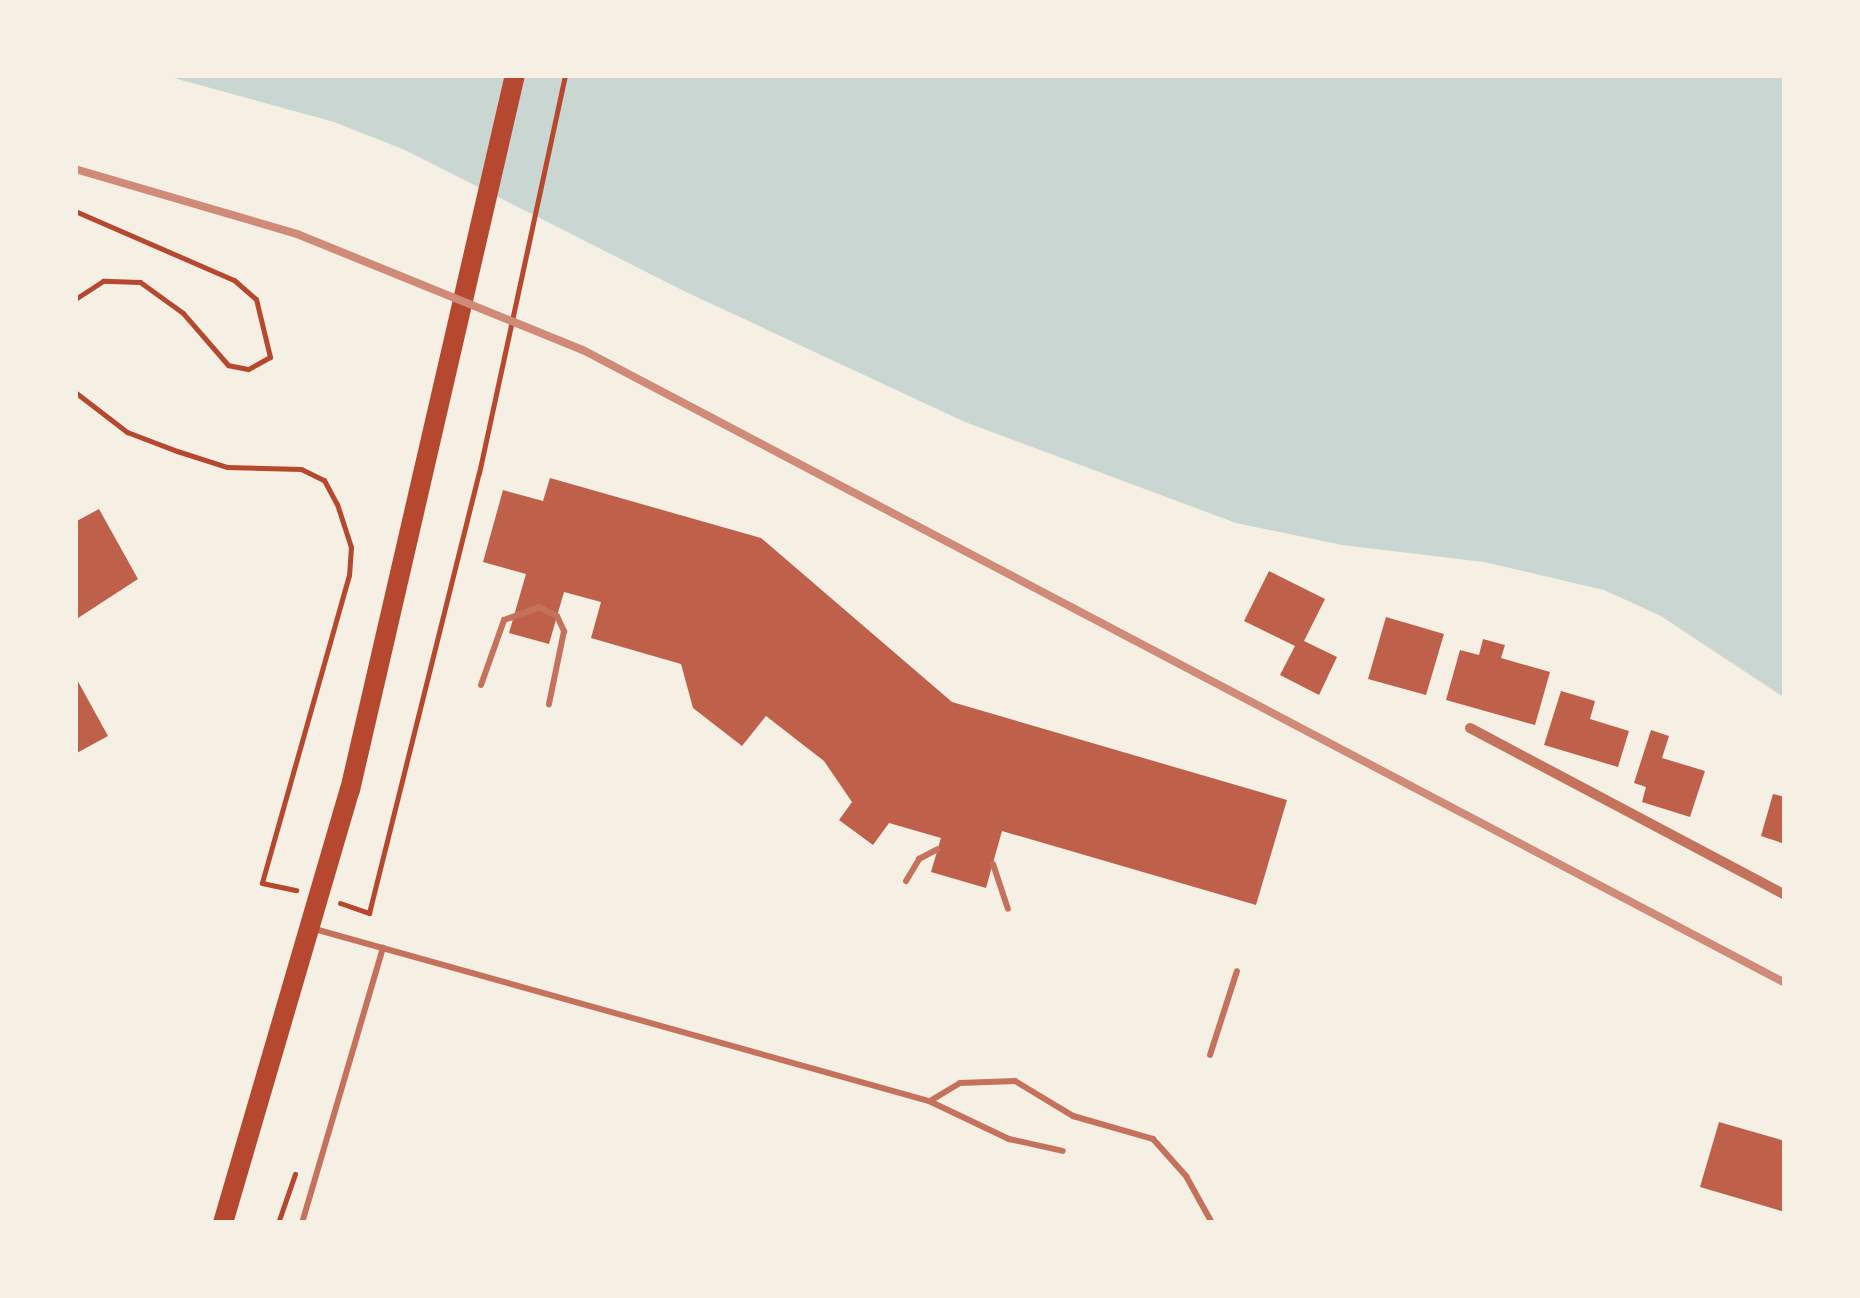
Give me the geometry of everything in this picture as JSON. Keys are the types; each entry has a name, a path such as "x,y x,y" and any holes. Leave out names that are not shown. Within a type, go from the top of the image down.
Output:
{"main road":[{"path":"222,1223 319,896 425,472 515,75"}],"street":[{"path":"1470,728 1785,895"}],"lane":[{"path":"481,685 504,620 539,607 557,616 564,630 549,704"},
{"path":"906,880 918,859 938,850"},
{"path":"993,864 1008,909"},
{"path":"310,928 930,1101 1009,1139 1064,1150"},
{"path":"302,1223 383,948"},
{"path":"1210,1055 1237,971"},
{"path":"930,1101 960,1083 1015,1080 1073,1116 1153,1139 1186,1176 1212,1223"}],"path":[{"path":"75,392 127,432 176,450 227,467 300,469 324,480 338,504 351,547 350,574 262,882 370,913 479,473 565,75"},
{"path":"75,210 234,280 256,299 270,357 248,369 228,365 183,313 140,282 103,280 75,298"}],"shaded area":[{"path":"163,75 1785,75 1785,698 1661,616 1604,590 1484,562 1342,545 1236,523 965,422 686,292 405,150 334,122"}],"building":[{"path":"550,478 761,538 952,702 1287,800 1256,905 1002,831 986,888 931,872 941,838 889,823 873,845 839,820 852,802 824,761 766,716 742,746 693,708 681,664 591,638 601,602 564,592 549,644 509,633 526,574 483,562 503,490 543,501"},
{"path":"99,509 138,579 75,620 75,522"},
{"path":"1269,571 1325,599 1304,641 1337,657 1319,695 1280,675 1295,646 1244,621"},
{"path":"1386,617 1444,634 1426,695 1368,679"},
{"path":"1483,639 1505,645 1501,658 1550,672 1535,725 1446,700 1460,650 1479,655"},
{"path":"75,676 108,736 75,754"},
{"path":"1561,691 1595,701 1590,719 1629,731 1618,767 1544,745"},
{"path":"1651,730 1669,736 1662,758 1705,771 1690,817 1642,802 1646,787 1634,783"},
{"path":"1773,794 1785,797 1785,844 1761,836"},
{"path":"1719,1122 1785,1141 1785,1212 1700,1187"}],"railway":[{"path":"75,169 297,234 583,350 1785,983"}]}
